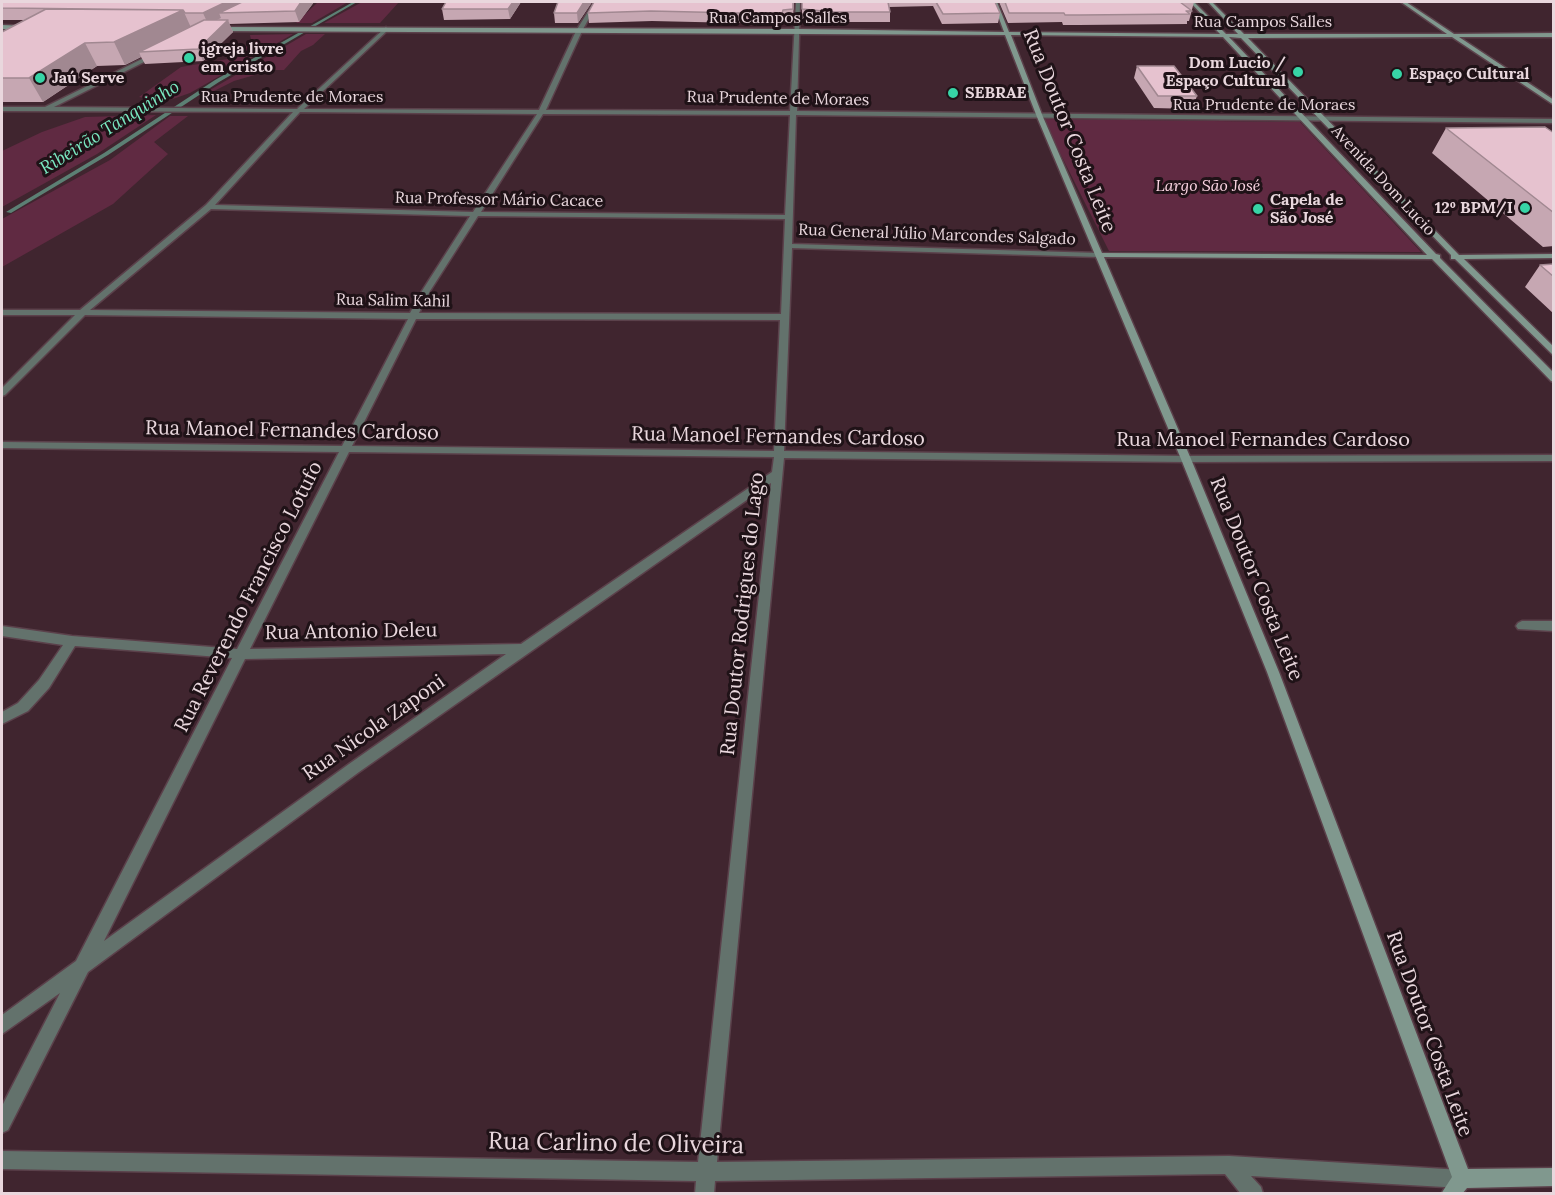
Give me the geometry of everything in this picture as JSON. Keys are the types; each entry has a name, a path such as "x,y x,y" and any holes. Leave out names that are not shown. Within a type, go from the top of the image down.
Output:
{"street":[{"name":"Rua Reverendo Francisco Lotufo","path":"2,1124 426,291 542,111 579,31 596,2"},
{"name":"Rua Doutor Rodrigues do Lago","path":"704,1194 779,455 798,2"},
{"name":"Rua Doutor Costa Leite","path":"995,2 1040,117 1186,459 1273,672 1456,1186"},
{"name":"Avenida Dom Lucio","path":"1192,2 1432,256 1554,379"},
{"name":"Avenida Dom Lucio","path":"1210,2 1457,257 1554,353"},
{"path":"1403,2 1456,35 1554,103"},
{"name":"Rua Campos Salles","path":"225,20 207,29 798,31 1226,36 1554,35"},
{"path":"2,27 33,28"},
{"path":"2,393 83,312 209,207 300,110 386,29"},
{"path":"46,109 164,50"},
{"name":"Rua Prudente de Moraes","path":"2,109 542,111 1554,121"},
{"name":"Rua Professor Mário Cacace","path":"209,207 475,214 788,217"},
{"name":"Rua General Júlio Marcondes Salgado","path":"788,246 1099,255 1554,256"},
{"name":"Rua Salim Kahil","path":"2,312 783,317"},
{"name":"Rua Manoel Fernandes Cardoso","path":"2,445 1186,459 1554,458"},
{"name":"Rua Nicola Zaponi","path":"2,1025 83,964 523,649 777,474"},
{"path":"1522,626 1554,627"},
{"name":"Rua Antonio Deleu","path":"2,631 72,641 243,654 523,649"},
{"path":"2,718 23,707 44,684 72,641"},
{"name":"Rua Carlino de Oliveira","path":"2,1160 706,1172 1229,1165 1456,1186 1554,1177"},
{"path":"1229,1165 1254,1194"}],"green space":[{"path":"318,2 348,2 312,23 296,23"},
{"path":"362,2 399,2 380,23 324,23"},
{"path":"293,34 190,93 164,102 139,97 181,67 228,59 234,52 252,44 250,35"},
{"path":"306,34 325,34 313,45 301,51 284,70 272,70 234,81 208,94 210,90"},
{"path":"156,115 97,154 2,207 2,151 42,132 85,117"},
{"path":"170,116 188,116 154,142 168,154 113,204 2,267 2,219 110,160"},
{"name":"Largo São José","path":"1043,119 1300,122 1421,252 1109,251"}],"building":[{"path":"2,2 226,2 203,13 185,13 183,10 2,8"},
{"path":"242,2 301,2 295,11 219,13"},
{"path":"446,2 513,2 508,9 442,9"},
{"path":"558,2 584,2 577,13 554,13"},
{"path":"594,2 793,2 793,9 783,10 782,14 651,11 588,13"},
{"path":"802,2 888,2 890,12 834,12 802,9"},
{"path":"936,2 995,2 1000,13 943,14"},
{"path":"1005,2 1180,2 1192,11 1186,11 1190,14 1009,13"},
{"path":"46,9 183,10 114,42 85,43 29,78 2,78 2,32"},
{"path":"204,20 228,20 198,49 139,52"},
{"path":"1137,66 1174,66 1197,96 1158,96"},
{"path":"1545,127 1554,133 1554,213 1446,128"},
{"path":"1554,264 1554,277 1540,265"}],"waterway":[{"name":"Ribeirão Tanquinho","path":"9,212 106,154 217,81 355,2"}],"place":[{"name":"igreja livre em cristo","path":"189,58"},
{"name":"Dom Lucio / Espaço Cultural","path":"1298,72"},
{"name":"Espaço Cultural","path":"1397,74"},
{"name":"Jaú Serve","path":"40,78"},
{"name":"SEBRAE","path":"953,93"},
{"name":"12º BPM/I","path":"1525,208"},
{"name":"Capela de São José","path":"1258,209"}]}
